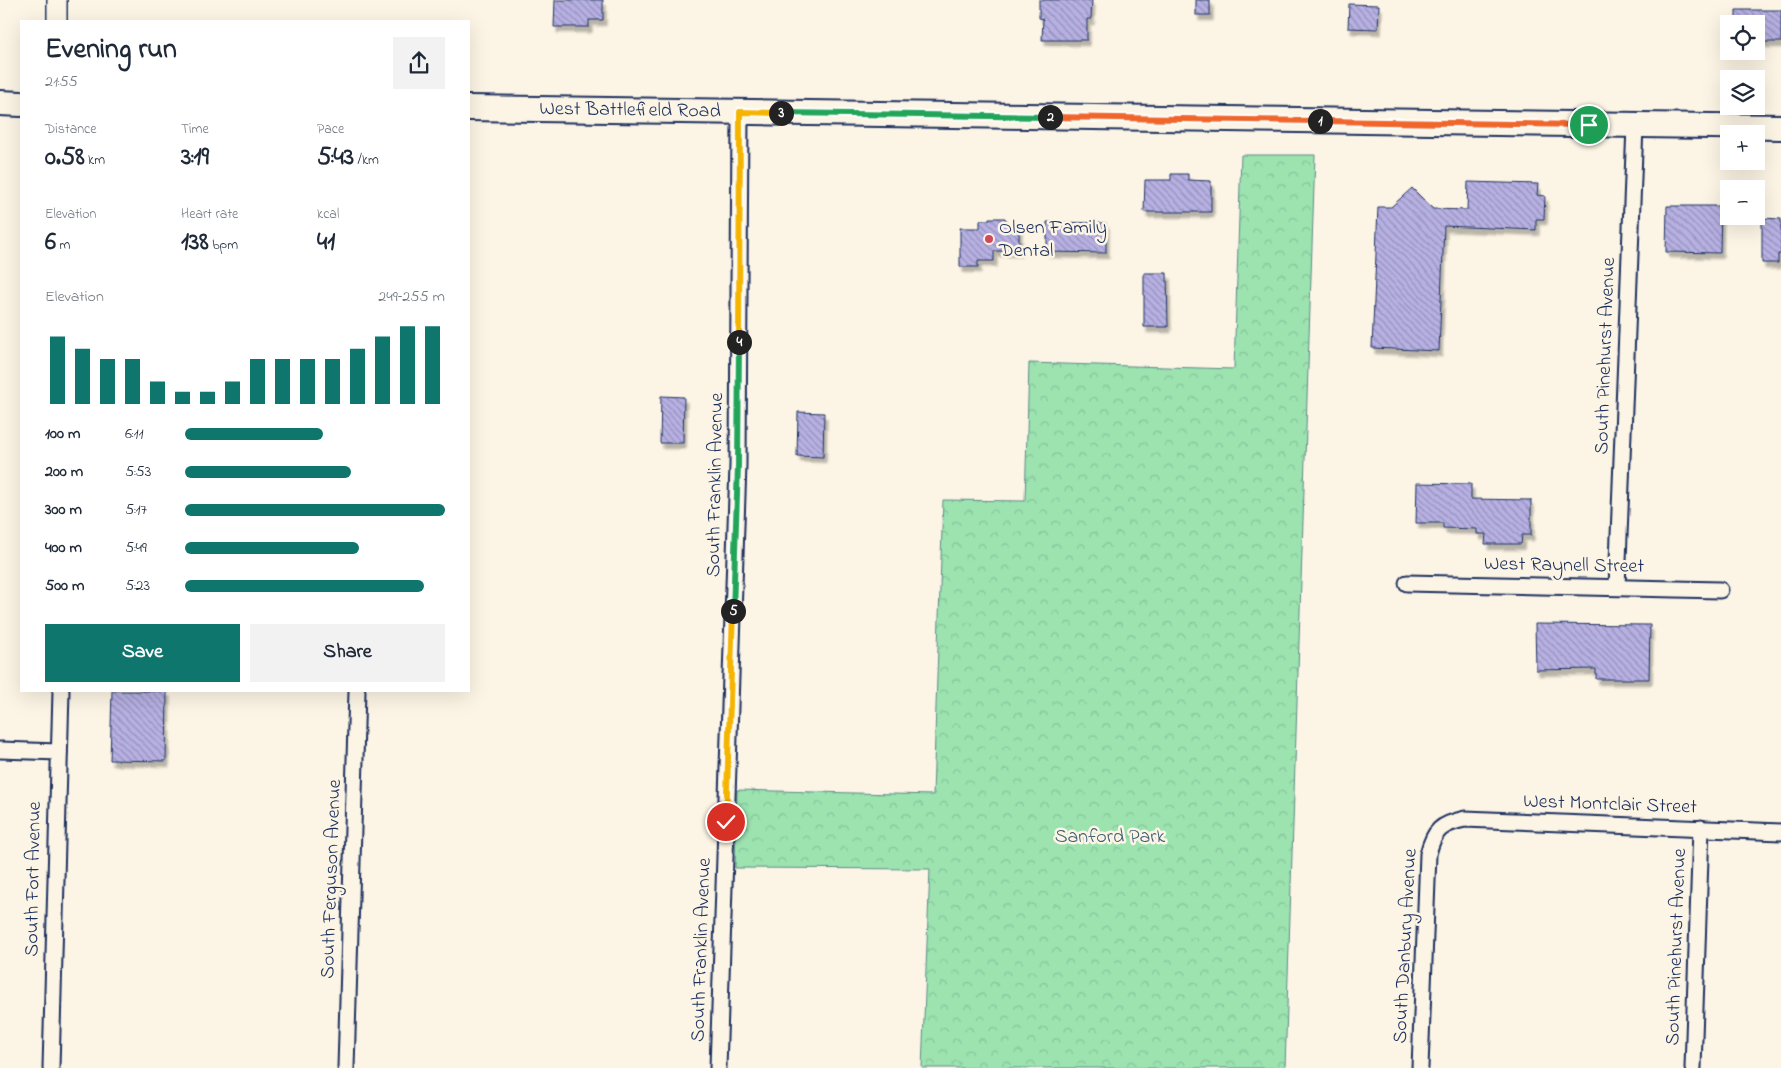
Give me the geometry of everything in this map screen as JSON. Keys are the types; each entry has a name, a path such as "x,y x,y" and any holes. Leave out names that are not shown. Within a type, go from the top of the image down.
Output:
{"main road":[{"path":"0,103 20,104"},
{"name":"West Battlefield Road","path":"470,108 1781,127"}],"street":[{"path":"57,0 57,20"},
{"name":"South Franklin Avenue","path":"718,1068 738,465 740,112"},
{"name":"South Pinehurst Avenue","path":"1618,587 1635,126"},
{"name":"West Raynell Street","path":"1407,583 1720,590"},
{"name":"South Fort Avenue","path":"51,1068 61,692"},
{"name":"South Ferguson Avenue","path":"346,1068 357,692"},
{"path":"0,750 59,752"},
{"name":"West Montclair Street","path":"1438,829 1450,822 1465,819 1781,832"},
{"name":"South Pinehurst Avenue","path":"1693,1068 1701,828"},
{"name":"South Danbury Avenue","path":"1420,1068 1428,854 1431,840 1438,829"}],"green space":[{"name":"Sanford Park","path":"1241,155 1315,155 1285,1068 922,1068 930,869 735,868 737,790 933,795 943,500 1025,501 1029,363 1234,369"}],"building":[{"path":"555,0 603,0 603,20 589,20 589,27 554,27"},
{"path":"1039,0 1092,0 1091,19 1087,19 1087,40 1042,40 1043,19 1039,18"},
{"path":"1196,0 1210,0 1210,15 1196,15"},
{"path":"1349,4 1379,5 1378,29 1348,28"},
{"path":"1736,10 1781,10 1781,42 1765,42 1765,15 1736,15"},
{"path":"1171,174 1188,174 1188,180 1211,181 1211,212 1144,212 1145,180 1171,180"},
{"path":"1468,182 1538,184 1537,195 1545,196 1544,219 1536,219 1536,230 1444,226 1439,351 1372,348 1378,207 1391,207 1412,188 1433,209 1467,210"},
{"path":"1667,206 1720,206 1720,253 1666,252"},
{"name":"Olsen Family Dental","path":"989,218 1005,218 1007,225 1019,225 1019,251 994,251 994,261 978,261 978,267 960,267 960,228 980,228 980,220 989,220"},
{"path":"1765,218 1781,219 1781,254 1778,254 1778,263 1762,263 1762,225 1765,225"},
{"path":"1047,222 1106,223 1106,253 1047,252"},
{"path":"1144,273 1167,273 1168,327 1144,327"},
{"path":"661,396 684,397 683,443 660,443"},
{"path":"798,412 824,413 823,457 797,456"},
{"path":"1417,483 1471,484 1471,499 1531,500 1531,535 1522,535 1521,544 1485,544 1486,534 1477,534 1477,529 1443,528 1443,523 1416,523"},
{"path":"1535,624 1650,625 1649,679 1596,679 1596,669 1536,670"},
{"path":"112,692 167,692 166,761 110,760"}],"place":[{"name":"Olsen Family Dental","path":"989,239"}],"route":[{"path":"726,822 738,465 740,112 1589,125"}]}
